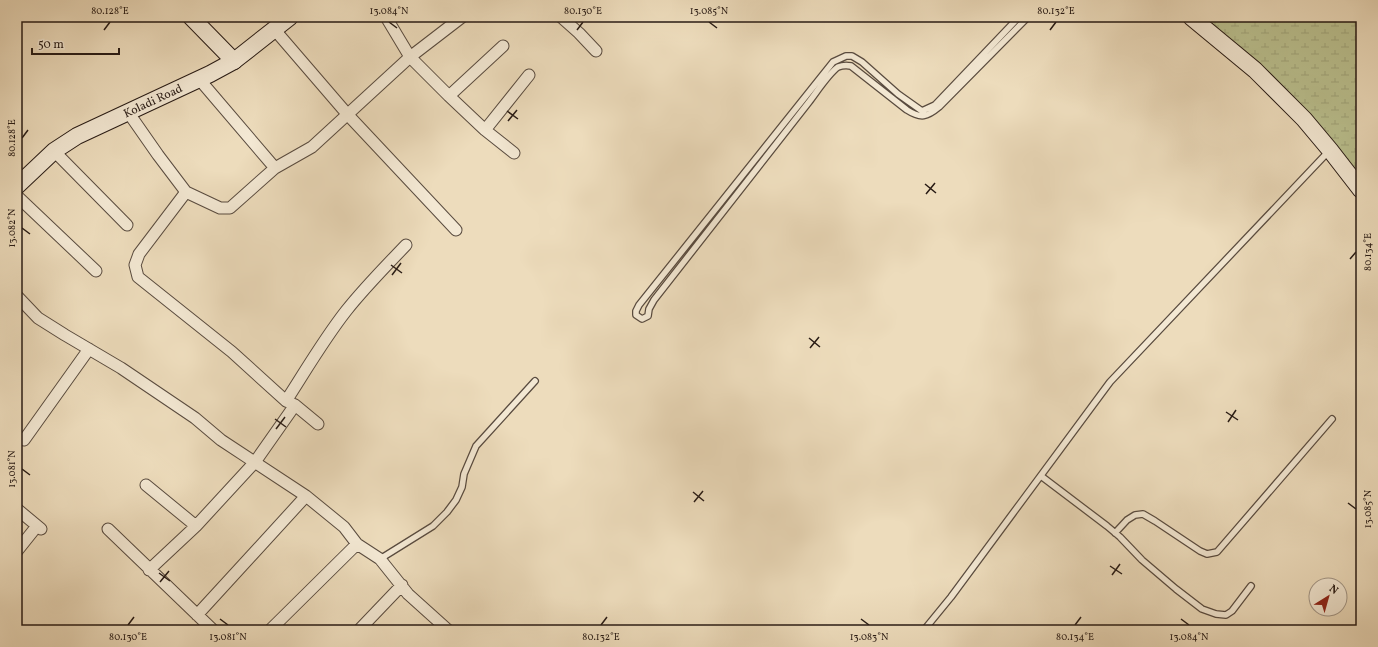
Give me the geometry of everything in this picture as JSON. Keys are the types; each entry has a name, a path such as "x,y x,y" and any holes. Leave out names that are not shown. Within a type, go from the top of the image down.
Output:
{"street":[{"path":"191,17 234,61"},
{"name":"Koladi Road","path":"17,186 54,151 77,136 234,61 290,17"},
{"path":"386,17 410,57 484,130 514,153"},
{"path":"128,112 186,192 220,208 230,208 275,168 312,147 410,57 462,17"},
{"path":"561,17 596,51"},
{"path":"1191,17 1255,70 1304,119 1361,190"},
{"path":"274,29 348,115 456,230"},
{"path":"449,96 503,46"},
{"path":"484,130 529,75"},
{"path":"199,79 275,168"},
{"path":"54,151 127,225"},
{"path":"186,192 139,254 135,265 138,277 232,352 291,403 318,424"},
{"path":"17,196 96,271"},
{"path":"149,570 196,526 255,462 291,403 330,333 346,311 378,274 406,245"},
{"path":"17,296 38,318 121,368 195,418 221,440 306,496 344,527 357,544 380,559 408,594 448,630"},
{"path":"24,440 89,349"},
{"path":"146,485 196,526"},
{"path":"197,615 306,496"},
{"path":"17,509 39,527 17,551"},
{"path":"108,529 149,570 214,630"},
{"path":"270,630 357,544"},
{"path":"359,630 402,586"}],"lane":[{"path":"1019,17 935,105 922,111 898,94 862,62 852,56 846,56 833,62 639,305 636,315 642,319 648,316 649,309 654,300 838,67 845,65 851,66 915,116 926,116 939,107 1028,17"},
{"path":"924,630 951,597 1110,382 1330,150"},
{"path":"380,559 433,526 447,512 456,500 462,487 464,474 476,446 535,381"},
{"path":"1115,533 1127,520 1135,515 1143,514 1200,551 1207,554 1217,552 1332,419"},
{"path":"1041,476 1115,533 1154,570 1202,609 1216,614 1226,615 1232,611 1251,586"}],"green space":[{"path":"1200,17 1361,17 1361,184"}]}
